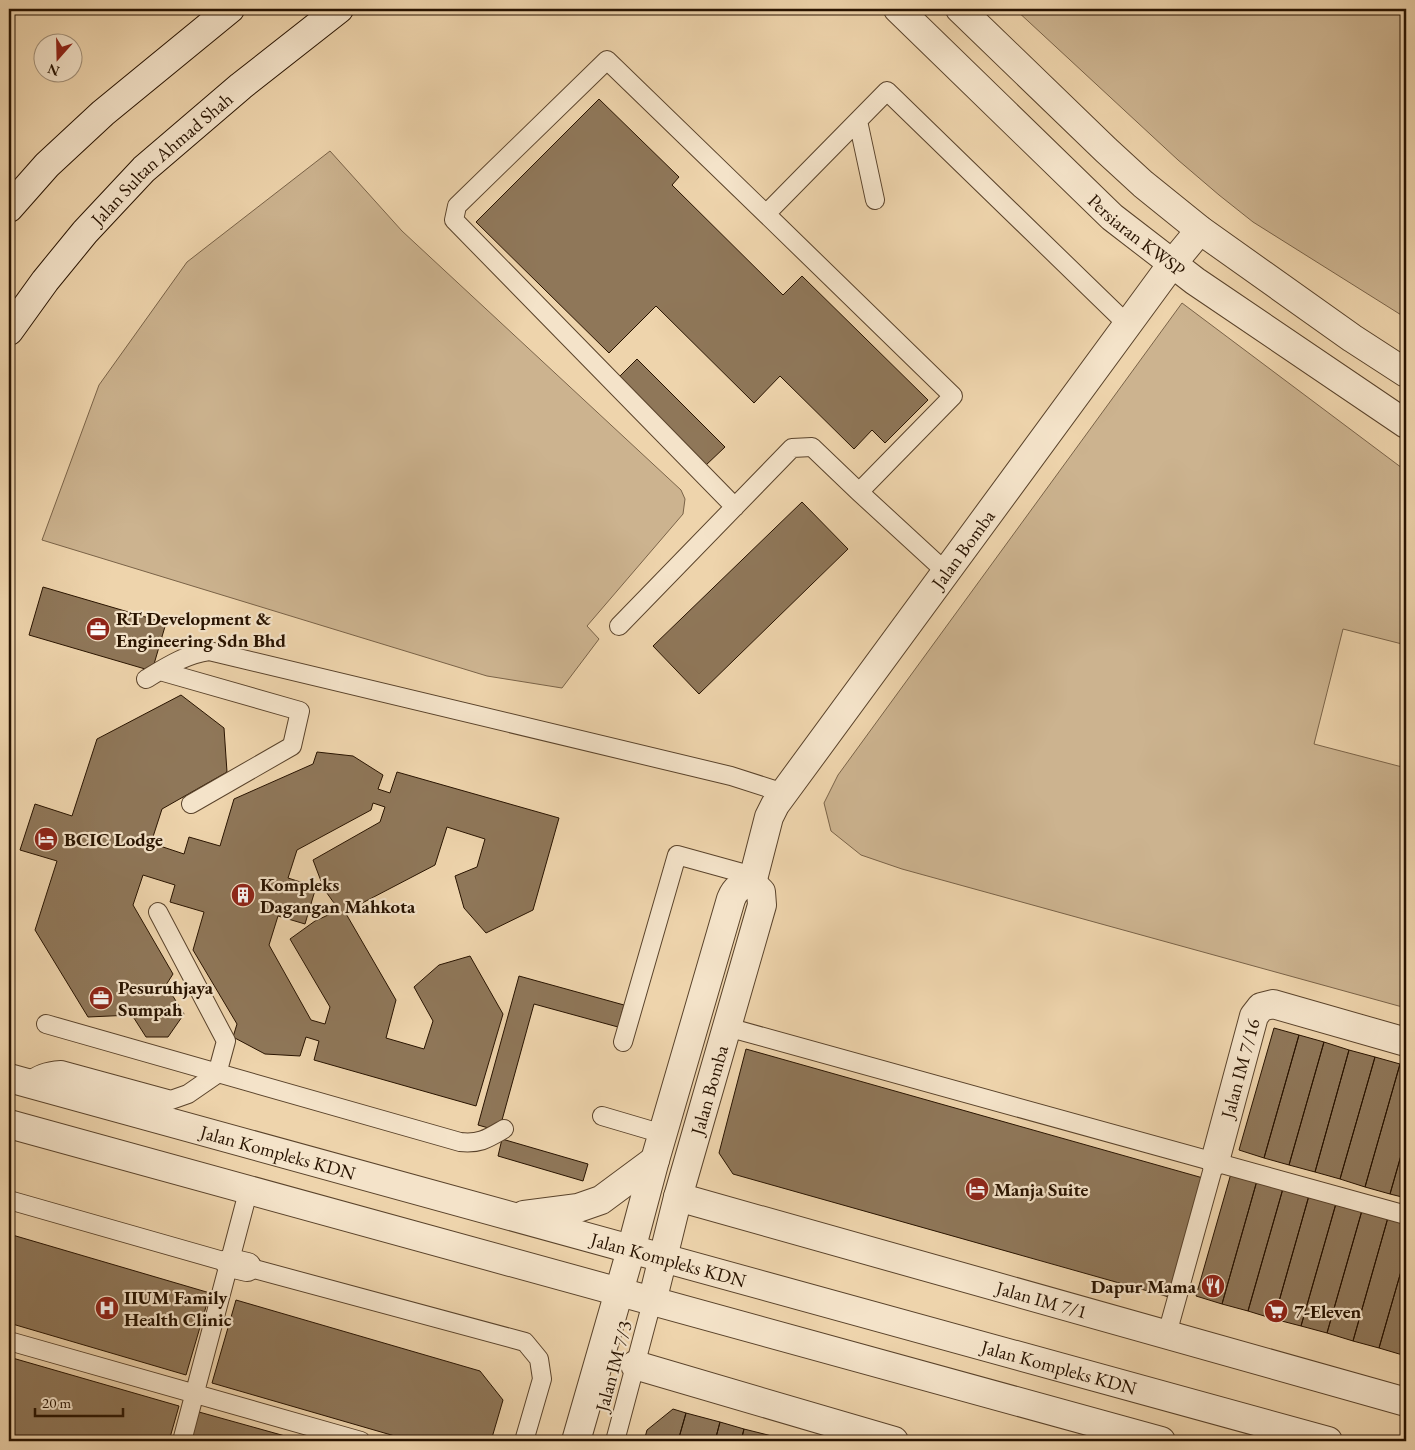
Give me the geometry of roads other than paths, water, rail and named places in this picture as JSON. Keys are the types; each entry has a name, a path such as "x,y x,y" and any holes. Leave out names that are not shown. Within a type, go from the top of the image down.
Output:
{"street":[{"path":"9,208 47,165 103,113 230,9"},
{"name":"Jalan Sultan Ahmad Shah","path":"9,332 45,281 85,232 144,169 241,86 339,9"},
{"name":"Persiaran KWSP","path":"898,9 1106,212 1172,264 1406,424"},
{"path":"960,9 1143,184 1200,230 1352,338 1406,373"},
{"name":"Jalan Bomba","path":"576,1441 731,900 735,891 752,880 768,817 1172,264 1200,230"},
{"name":"Jalan Bomba","path":"652,1302 678,1196 762,904 762,892 752,880"},
{"name":"Jalan IM 7/16","path":"1215,1162 1254,1016 1261,1007 1273,1004 1406,1042"},
{"name":"Jalan Kompleks KDN","path":"18,1080 1328,1441"},
{"path":"9,1124 248,1192 1161,1441"},
{"path":"510,1216 578,1208 601,1200 655,1160"},
{"name":"Jalan IM 7/1","path":"678,1196 1406,1402"},
{"path":"635,1365 894,1441"}],"lane":[{"path":"735,507 454,220 457,206 607,60 953,396 859,492"},
{"path":"766,214 887,91 1128,325"},
{"path":"858,121 875,200"},
{"path":"619,626 792,448 812,447 946,572"},
{"path":"191,804 292,746 300,710 153,675 191,655 209,651 731,776 784,793"},
{"path":"623,1042 677,855 752,880"},
{"path":"18,1080 47,1070 61,1070 171,1100 188,1094 217,1074 226,1041 158,912"},
{"path":"46,1024 460,1142 474,1144 504,1129"},
{"path":"727,1027 1406,1216"},
{"path":"602,1116 663,1134"},
{"path":"1167,1334 1215,1162"},
{"path":"182,1441 195,1393 239,1265 248,1192"},
{"path":"9,1200 239,1265 525,1342 539,1359 542,1379 524,1441"},
{"name":"Jalan IM 7/3","path":"615,1441 652,1302"},
{"path":"9,1341 361,1441"}],"place":[{"name":"RT Development & Engineering Sdn Bhd","path":"98,629"},
{"name":"BCIC Lodge","path":"46,839"},
{"name":"Kompleks Dagangan Mahkota","path":"243,895"},
{"name":"Pesuruhjaya Sumpah","path":"101,998"},
{"name":"Manja Suite","path":"977,1189"},
{"name":"Dapur Mama","path":"1213,1286"},
{"name":"IIUM Family Health Clinic","path":"107,1308"},
{"name":"7-Eleven","path":"1276,1311"}]}
